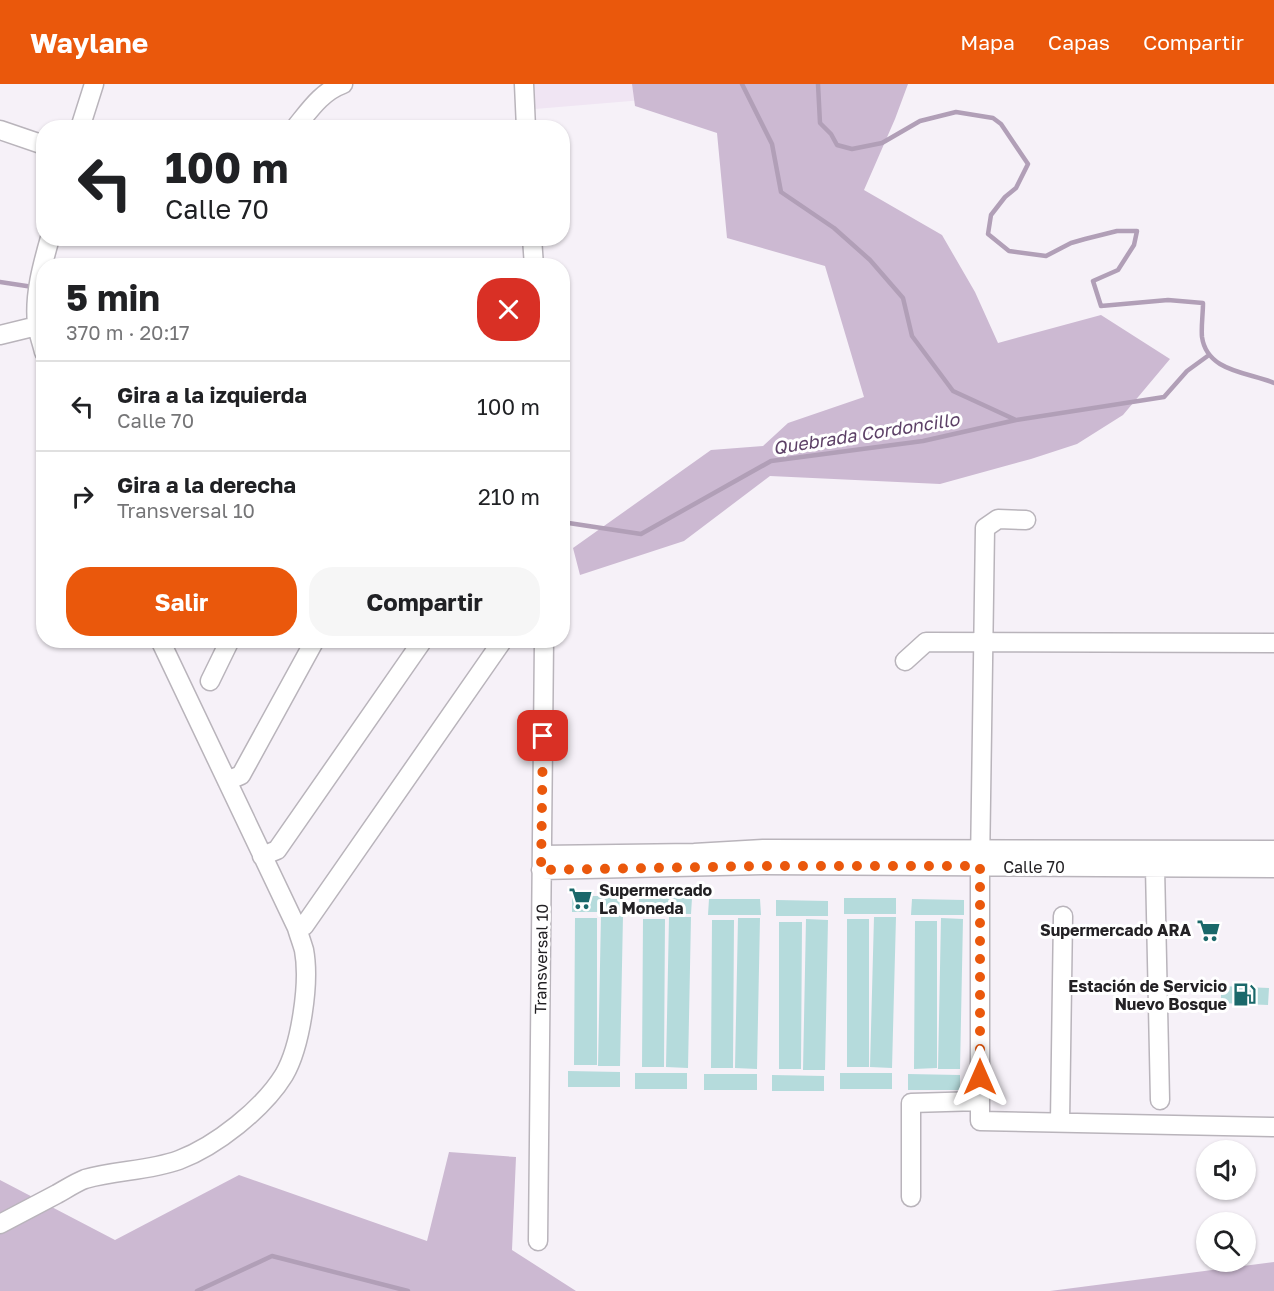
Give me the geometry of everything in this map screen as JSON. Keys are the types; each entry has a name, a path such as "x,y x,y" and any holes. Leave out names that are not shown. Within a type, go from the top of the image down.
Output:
{"street":[{"path":"83,120 94,84"},
{"path":"302,120 318,100 343,84"},
{"path":"524,84 526,120"},
{"path":"0,130 36,142"},
{"path":"0,335 36,338"},
{"path":"1026,520 998,519 985,528 980,848 980,1121 1274,1126"},
{"path":"905,661 926,642 1274,643"},
{"path":"0,1224 83,1180 178,1160 218,1138 256,1108 283,1076 290,1063 300,1027 304,987 304,951 297,928 164,648"},
{"path":"210,681 226,648"},
{"path":"227,781 241,775 311,648"},
{"path":"262,856 277,850 417,648"},
{"path":"297,928 304,926 497,648"},
{"name":"Transversal 10","path":"538,1241 544,648"},
{"name":"Calle 70","path":"542,862 763,849 1274,850"},
{"name":"Calle 70","path":"542,862 763,866 1274,868"},
{"path":"1155,867 1160,1100"},
{"path":"1060,1122 1063,916"},
{"path":"911,1197 911,1103 980,1101"}],"shaded area":[{"path":"534,84 652,84 655,99 535,109"},
{"path":"632,84 908,84 864,190 942,235 975,292 998,343 1101,315 1170,359 1123,415 1077,444 940,484 770,476 684,541 580,575 573,548 711,450 763,446 788,423 864,397 825,266 727,238 717,133 635,106"},
{"path":"449,1152 516,1157 512,1250 576,1291 0,1291 0,1180 115,1240 239,1175 427,1241"},
{"path":"1274,1262 1274,1291 1050,1291 1197,1272 1256,1272 1256,1264"}],"building":[{"path":"572,896 624,896 624,912 572,912"},
{"path":"639,897 692,898 691,914 639,914"},
{"path":"844,898 896,898 896,914 844,914"},
{"path":"709,899 760,899 761,915 708,915"},
{"path":"912,899 964,900 964,915 911,915"},
{"path":"776,900 828,901 828,916 776,916"},
{"path":"601,915 623,915 620,1066 598,1066"},
{"path":"669,917 691,917 688,1068 666,1067"},
{"path":"874,917 896,917 892,1068 870,1067"},
{"path":"575,918 597,918 597,1065 574,1065"},
{"path":"738,918 760,918 757,1069 735,1068"},
{"path":"941,918 963,919 960,1069 938,1069"},
{"path":"643,919 665,919 664,1067 642,1067"},
{"path":"806,919 828,920 825,1070 803,1070"},
{"path":"847,919 869,919 869,1067 847,1067"},
{"path":"712,920 734,920 733,1068 711,1068"},
{"path":"915,921 937,921 937,1068 914,1069"},
{"path":"779,922 802,922 801,1069 779,1069"},
{"name":"Estación de Servicio Nuevo Bosque","path":"1221,986 1269,988 1268,1005 1221,1003"},
{"path":"568,1071 620,1072 620,1087 568,1087"},
{"path":"635,1073 687,1073 687,1089 635,1089"},
{"path":"840,1073 892,1073 892,1089 840,1089"},
{"path":"704,1074 757,1074 757,1090 704,1090"},
{"path":"908,1074 960,1075 960,1090 908,1090"},
{"path":"772,1075 824,1076 824,1091 772,1091"}],"waterway":[{"path":"742,84 772,144 781,192 834,228 870,260 903,298 912,336 953,391 1016,420"},
{"path":"818,84 820,123 831,134 837,145 852,149 882,143 920,121 956,112 993,118 1001,124 1028,164 1016,188 1005,197 991,215 988,234 1009,251 1046,256 1071,243 1085,239 1117,231 1137,231 1134,245 1118,270 1093,281 1101,306 1168,300 1203,303 1202,337 1205,349 1212,357 1230,369 1274,383"},
{"name":"Quebrada Cordoncillo","path":"0,282 33,287"},
{"name":"Quebrada Cordoncillo","path":"570,523 641,534 771,461 923,441 1016,420 1164,397 1187,371 1209,355"},
{"path":"197,1291 272,1256 408,1291"}],"place":[{"name":"Supermercado La Moneda","path":"581,899"},
{"name":"Supermercado ARA","path":"1209,930"},
{"name":"Estación de Servicio Nuevo Bosque","path":"1245,995"}],"route":[{"path":"543,736 541,870 763,866 980,866 980,1077"}]}
